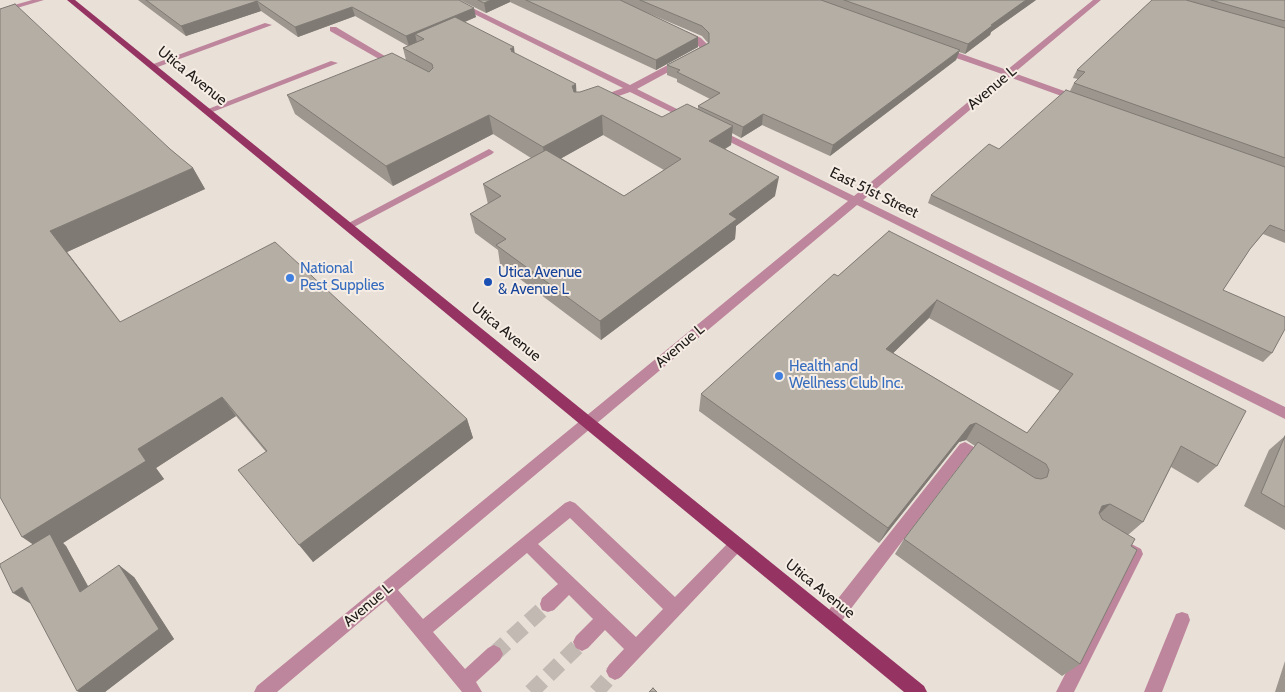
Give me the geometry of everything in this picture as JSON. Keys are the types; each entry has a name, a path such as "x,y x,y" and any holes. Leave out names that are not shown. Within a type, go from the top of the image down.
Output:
{"main road":[{"name":"Utica Avenue","path":"71,0 918,692"}],"street":[{"path":"0,12 40,0"},
{"name":"East 51st Street","path":"450,0 483,20 630,89 1285,413"},
{"name":"Avenue L","path":"263,692 1096,0"},
{"path":"152,66 268,25"},
{"path":"593,102 630,89 704,49 704,44 698,40 671,28"},
{"path":"333,29 403,69"},
{"path":"930,46 1091,104"},
{"path":"388,60 397,56"},
{"path":"207,111 334,63"},
{"path":"348,226 490,152"},
{"path":"831,620 965,448 996,468"},
{"path":"421,631 570,508 675,609"},
{"path":"1065,692 1135,554 1107,537"},
{"path":"528,544 636,649"},
{"path":"615,671 737,544"},
{"path":"548,604 570,584"},
{"path":"387,590 469,687 494,654"},
{"path":"582,642 605,618"},
{"path":"1153,692 1182,620"}],"building":[{"path":"146,0 459,0 474,8 406,36 352,7 295,27 257,1 181,26"},
{"path":"478,0 491,0 484,3"},
{"path":"526,0 620,0 698,37 656,60"},
{"path":"640,0 821,0 960,50 833,145 763,114 743,127 698,106 720,93 677,72 680,70 667,65 709,43 709,33 702,26"},
{"path":"844,0 1026,0 968,44"},
{"path":"1152,0 1186,0 1285,28 1285,158 1074,83 1085,72 1077,70"},
{"path":"1211,0 1285,0 1285,21"},
{"path":"15,4 170,149 193,168 50,231 120,322 275,242 467,419 299,545 238,470 267,451 222,397 138,449 146,461 22,537 0,497 0,9"},
{"path":"455,17 514,47 510,49 513,50 511,51 576,84 572,86 574,92 598,86 662,117 687,104 733,126 709,141 779,177 729,214 737,219 600,321 496,245 506,239 470,214 501,196 483,184 546,150 624,196 681,159 602,115 543,147 489,115 386,166 287,95 392,53 429,72 433,68 432,64 403,48 424,39 415,34"},
{"path":"1066,90 1285,167 1285,231 1270,225 1250,249 1223,290 1285,317 1285,329 1272,353 931,195 989,144 999,149"},
{"path":"889,231 1246,411 1217,466 1181,446 1143,522 1110,504 1102,506 1099,513 1102,519 1135,539 1131,546 1137,550 1080,664 904,539 978,442 1035,478 1047,477 1049,470 1046,464 976,423 970,425 888,528 701,394 834,274 838,276","holes":["937,300 1073,374 1027,433 886,349"]},
{"path":"1285,436 1285,507 1261,493"},
{"path":"50,534 80,592 119,565 159,629 77,691 22,587 13,593 0,566 0,564"},
{"path":"653,688 657,692 649,692"}],"tunnel":[{"path":"494,654 548,604"},
{"path":"531,692 582,642"},
{"path":"596,692 615,671"}],"place":[{"name":"National Pest Supplies","path":"290,278"},
{"name":"Utica Avenue & Avenue L","path":"488,282"},
{"name":"Health and Wellness Club Inc.","path":"779,376"}]}
